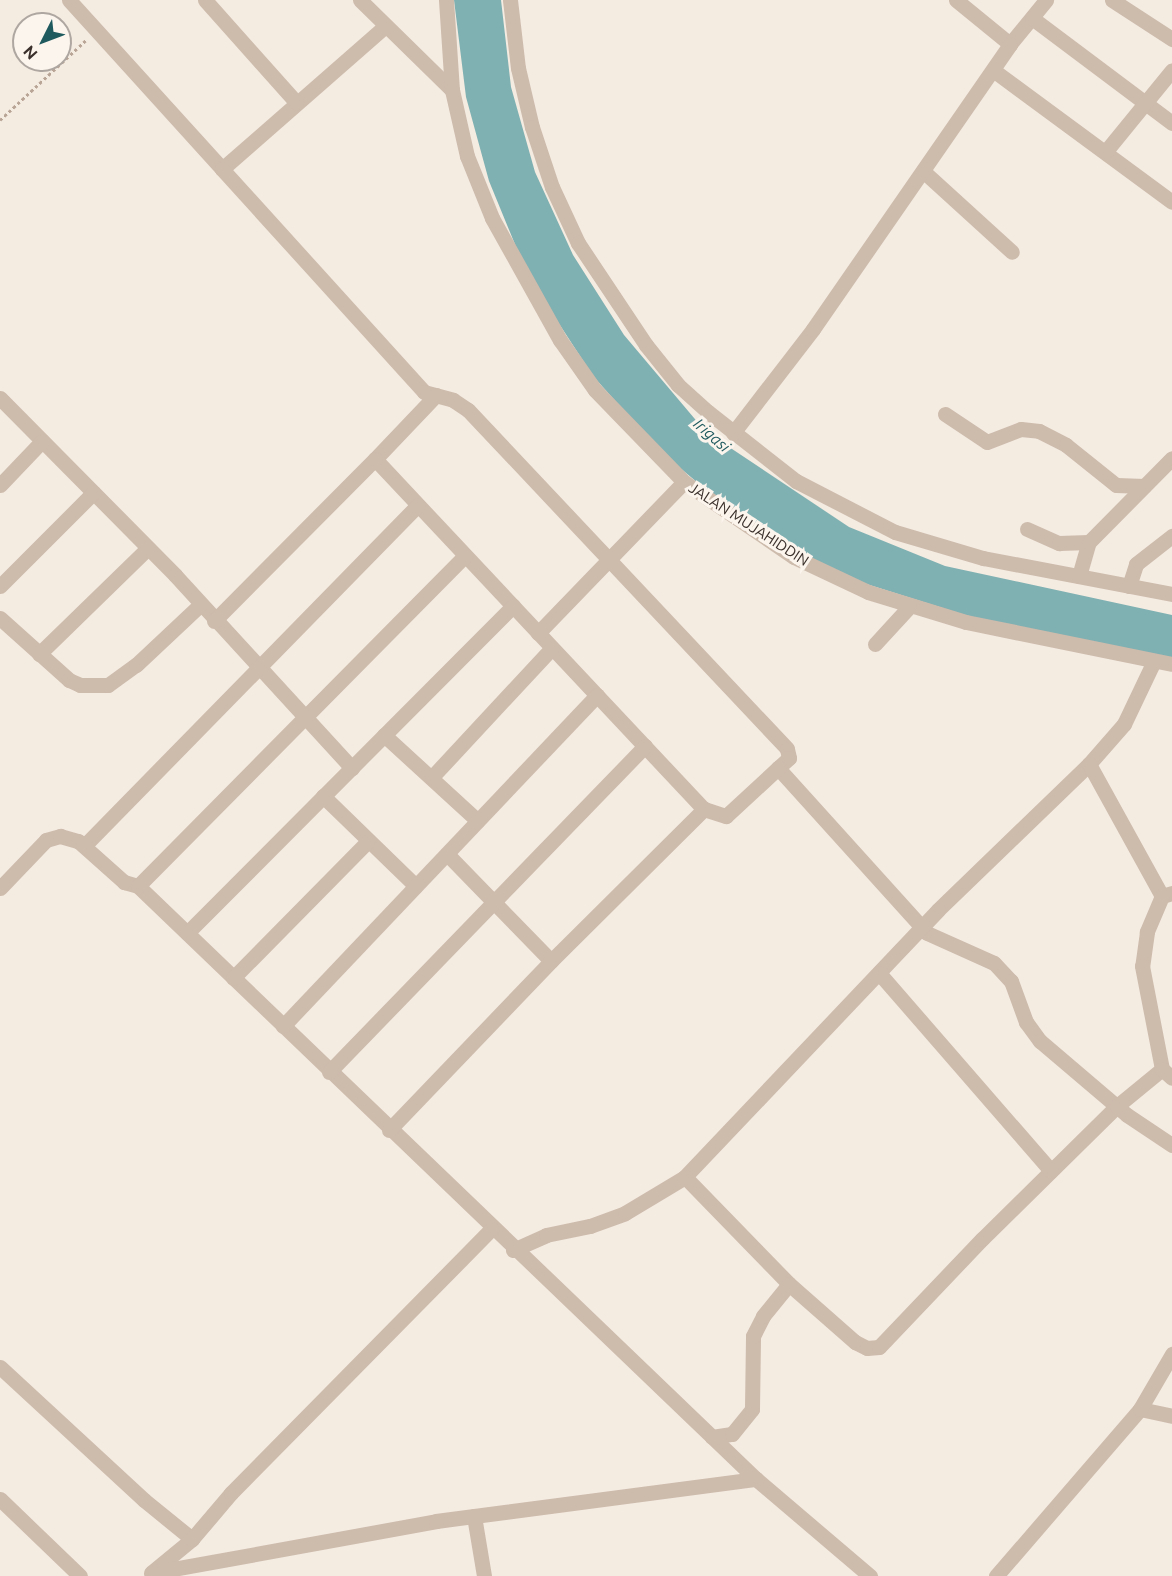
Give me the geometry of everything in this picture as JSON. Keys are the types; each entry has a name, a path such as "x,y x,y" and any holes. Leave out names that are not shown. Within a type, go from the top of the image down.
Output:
{"street":[{"path":"69,0 424,392 468,410 787,749 789,758 726,816 704,809 375,459"},
{"path":"205,0 296,102"},
{"path":"360,0 384,27 452,90"},
{"name":"JALAN MUJAHIDDIN","path":"446,0 452,90 467,156 492,218 560,340 595,390 684,482 794,557 909,607 1014,633 1172,664"},
{"path":"510,0 518,68 532,127 552,187 578,243 607,292 678,385 733,433 796,481 894,532 984,558 1172,594"},
{"path":"957,0 1010,44"},
{"path":"733,433 813,329 1010,44 1047,0"},
{"path":"1112,0 1172,39"},
{"path":"1032,18 1172,123"},
{"path":"222,169 384,27"},
{"path":"993,70 1171,201"},
{"path":"1106,151 1172,70"},
{"path":"923,171 1012,252"},
{"path":"214,621 436,395"},
{"path":"0,398 93,492 352,768"},
{"path":"945,414 987,442 1020,429 1039,431 1066,445 1116,485 1144,486"},
{"path":"0,484 42,441"},
{"path":"1079,576 1089,542 1172,458"},
{"path":"538,633 684,482"},
{"path":"0,586 93,492"},
{"path":"84,846 418,505"},
{"path":"1027,529 1059,543 1089,542"},
{"path":"1129,586 1136,564 1172,536"},
{"path":"39,654 147,549"},
{"path":"138,886 465,555"},
{"path":"0,618 69,680 96,686 116,682 200,605"},
{"path":"187,933 513,606"},
{"path":"875,644 909,607"},
{"path":"432,777 552,648"},
{"path":"513,1250 546,1235 590,1226 624,1213 685,1177 922,927 1089,764 1124,723 1154,661"},
{"path":"284,1026 597,695"},
{"path":"384,735 477,821"},
{"path":"329,1072 645,746"},
{"path":"685,1177 789,1284 855,1342 867,1348 879,1347 1117,1106 1167,1074 1142,966 1147,932 1167,895 1089,764"},
{"path":"778,768 934,938 973,950 994,963 1011,981 1026,1022 1040,1041 1117,1106 1172,1145"},
{"path":"323,796 367,842 416,886"},
{"path":"389,1130 551,961 704,809"},
{"path":"0,888 46,840 69,837 84,846 124,882 138,886 513,1250 756,1479 870,1576"},
{"path":"233,978 367,842"},
{"path":"447,854 551,961"},
{"path":"879,973 1051,1171"},
{"path":"149,1575 192,1539 231,1493 491,1229"},
{"path":"712,1437 732,1434 753,1409 753,1336 763,1316 789,1284"},
{"path":"996,1576 1140,1409 1172,1354"},
{"path":"0,1367 144,1500 192,1539"},
{"path":"1140,1409 1172,1416"},
{"path":"149,1575 474,1516 756,1479"},
{"path":"0,1499 80,1576"},
{"path":"474,1516 484,1576"}],"path":[{"path":"0,120 96,30"}],"water":[{"path":"454,0 501,0 511,87 535,172 573,255 624,335 705,431 849,527 945,566 1172,615 1172,660 1012,630 838,575 729,509 661,452 593,376 528,276 489,181 466,97"}],"water label":[{"name":"Irigasi","path":"712,435"}]}
